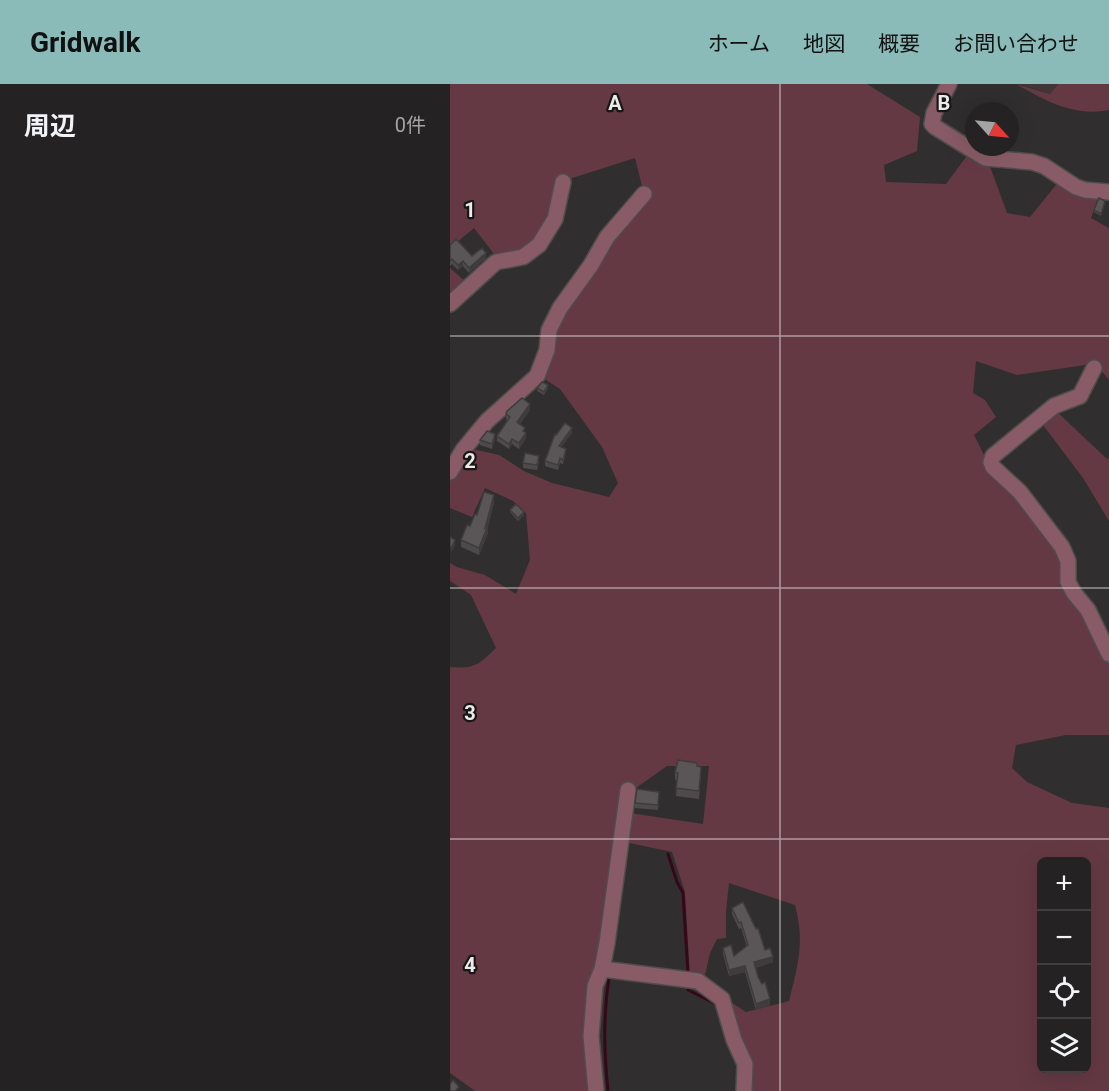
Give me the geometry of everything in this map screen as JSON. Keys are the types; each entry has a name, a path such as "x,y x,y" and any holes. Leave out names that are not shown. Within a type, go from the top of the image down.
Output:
{"street":[{"path":"949,84 934,113 932,124 935,128 985,158 1032,162 1044,166 1085,190 1109,192"},
{"path":"450,304 496,262 523,257 539,245 555,219 563,182"},
{"path":"450,472 463,450 487,422 537,376 547,351 549,330 560,308 591,266 607,237 644,194"},
{"path":"1094,368 1080,396 1054,406 993,456 991,462 993,467 1020,492 1062,547 1068,561 1068,582 1088,610 1109,654"},
{"path":"596,1091 591,1036 595,987 602,969 607,943 628,790"},
{"path":"602,969 698,981 722,999 734,1040 745,1064 744,1091"}],"shaded area":[{"path":"450,84 867,84 920,117 917,151 884,165 886,182 946,184 966,157 977,157 988,161 1007,213 1030,217 1060,180 1099,195 1091,218 1109,228 1109,380 1099,368 1092,364 1017,375 976,361 973,393 985,400 996,417 974,435 986,459 1059,548 1109,658 1109,735 1066,735 1016,745 1012,768 1027,782 1072,803 1109,808 1109,1091 747,1091 723,997 746,1012 789,1001 800,942 795,905 729,883 726,938 717,939 710,953 705,975 690,977 685,892 672,852 625,842 630,813 703,824 709,766 667,766 633,790 602,948 593,1091 475,1091 450,1073 450,667 476,665 496,648 471,595 450,581 450,563 485,575 516,594 530,560 526,513 513,501 485,488 472,517 450,508 450,479 468,448 499,455 524,471 552,483 609,497 618,483 602,447 560,389 540,376 557,322 613,239 642,186 635,158 566,180 552,217 537,243 498,259 474,228 450,248"},
{"path":"1016,84 1050,94 1058,84 1109,84 1109,110 1084,111 1061,106"},
{"path":"1019,84 1058,84 1050,94"},
{"path":"450,268 467,283 450,301"},
{"path":"1055,410 1107,459 1109,458 1109,521 1083,478 1040,421"}],"building":[{"path":"1099,198 1105,201 1101,214 1094,210"},
{"path":"456,239 472,256 482,248 486,253 469,268 463,261 458,265 452,259 450,261 450,245"},
{"path":"542,382 548,385 544,392 537,388"},
{"path":"522,398 530,404 517,422 525,428 523,431 526,433 519,443 512,439 509,444 497,436 510,417 506,414 507,411"},
{"path":"565,423 572,428 559,446 566,449 563,460 560,458 558,465 545,461 555,434"},
{"path":"487,431 495,434 492,444 480,440"},
{"path":"525,453 539,456 537,465 523,463"},
{"path":"484,492 494,495 485,528 488,525 479,548 461,540 467,525 470,526 475,514 477,515"},
{"path":"516,504 524,512 518,518 510,510"},
{"path":"450,537 455,540 451,548 450,547"},
{"path":"678,760 697,763 697,766 701,767 699,791 676,788 678,773 675,772"},
{"path":"637,789 659,792 658,805 635,803"},
{"path":"743,902 756,929 758,928 765,950 770,948 773,957 754,962 758,977 762,984 765,982 770,999 756,1004 745,966 729,970 723,948 731,945 734,956 748,945 741,922 739,923 732,908"},
{"path":"453,1080 459,1087 456,1091 450,1091 450,1084"}],"waterway":[{"path":"668,854 683,893 688,974"},
{"path":"608,1091 605,1034 609,977"},
{"path":"688,990 716,1004"}]}
